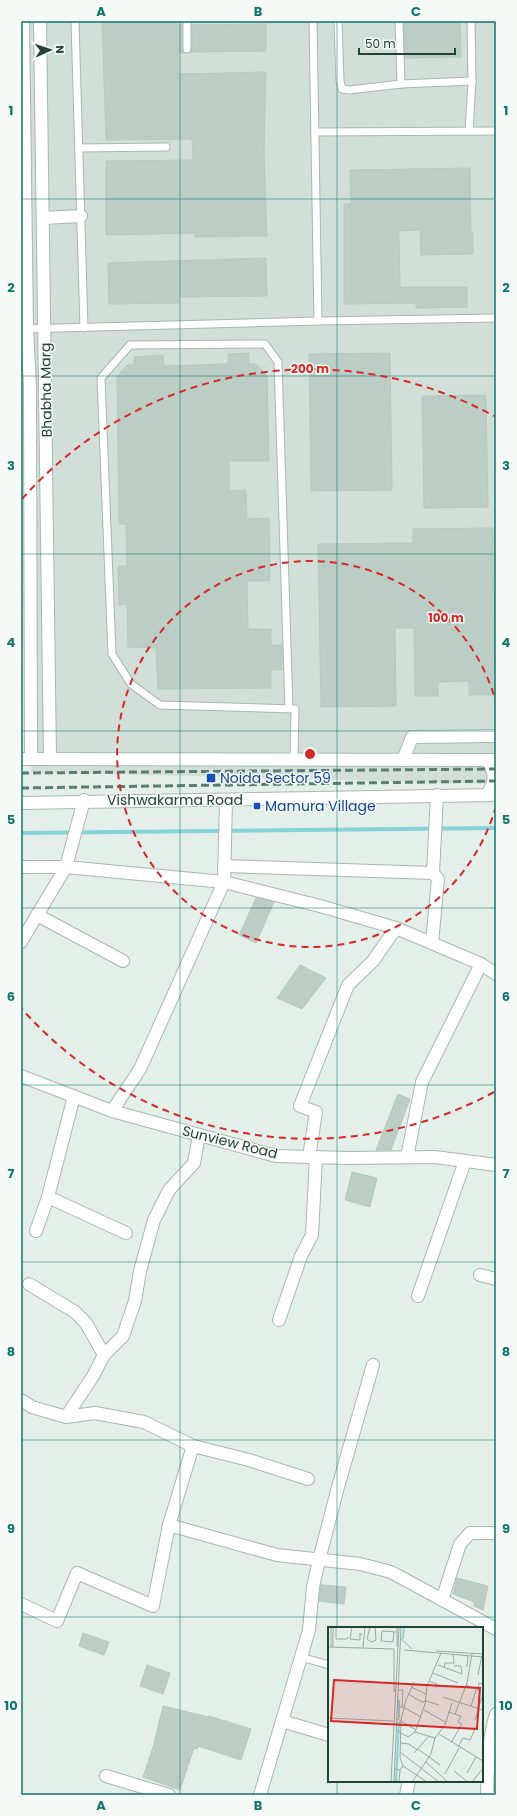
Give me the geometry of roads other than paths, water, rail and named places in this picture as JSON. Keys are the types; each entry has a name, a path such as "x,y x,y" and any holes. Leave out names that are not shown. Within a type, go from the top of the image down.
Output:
{"street":[{"name":"Bhabha Marg","path":"24,21 24,329 30,387 31,705 26,759"},
{"name":"Bhabha Marg","path":"40,21 50,758"},
{"path":"43,218 81,216"},
{"path":"31,705 50,704"},
{"path":"403,760 412,737 496,736"},
{"path":"26,759 491,760 490,764 494,776 491,795"},
{"name":"Vishwakarma Road","path":"21,803 84,800 226,800 491,795"},
{"path":"432,943 438,879 433,873 437,796"},
{"path":"21,942 66,867 84,800"},
{"path":"112,1111 140,1069 224,882 226,800"},
{"path":"224,866 433,873"},
{"path":"21,867 66,867 224,882 320,906 396,928 481,964 496,974"},
{"path":"38,915 123,961"},
{"path":"279,1320 301,1256 312,1235 312,1157 316,1112 300,1106 348,985 373,960 396,928"},
{"path":"407,1157 422,1082 481,964"},
{"name":"Sunview Road","path":"21,1076 112,1111 276,1156 435,1157 496,1165"},
{"path":"36,1231 48,1197 74,1096"},
{"path":"66,1417 93,1376 104,1355 123,1336 135,1300 140,1271 154,1220 169,1190 194,1163 199,1135"},
{"path":"418,1296 465,1161"},
{"path":"48,1197 126,1233"},
{"path":"480,1275 496,1279"},
{"path":"29,1284 75,1312 86,1323 104,1355"},
{"path":"260,1795 309,1630 313,1587 319,1560 373,1365"},
{"path":"21,1400 32,1407 66,1417 95,1413 144,1422 193,1446 249,1460 308,1479"},
{"path":"21,1604 57,1622 77,1573 153,1606 169,1525 193,1446"},
{"path":"169,1525 277,1555 360,1564 391,1572 496,1629"},
{"path":"442,1600 460,1544 470,1533 496,1533"},
{"path":"489,1795 487,1792 485,1776 493,1723 496,1714"},
{"path":"282,1721 328,1736"},
{"path":"106,1776 169,1795"},
{"path":"406,1795 409,1782"}],"lane":[{"path":"75,21 84,328"},
{"path":"187,21 187,49"},
{"path":"313,21 318,321"},
{"path":"338,21 340,81 342,89 349,90 401,84 472,81"},
{"path":"398,21 401,84"},
{"path":"469,131 472,81 472,21"},
{"path":"315,132 496,131"},
{"path":"78,148 166,147"},
{"path":"24,329 496,318"},
{"path":"289,709 278,362 265,344 130,345 102,378 112,654 131,684 160,705 289,709 295,709 294,759"},
{"path":"301,1657 328,1665"}],"waterway":[{"path":"21,833 496,828"}],"railway":[{"path":"21,773 496,769"},
{"path":"21,788 496,781"}],"place":[{"name":"Noida Sector 59","path":"211,778"},
{"name":"Mamura Village","path":"257,806"}]}
